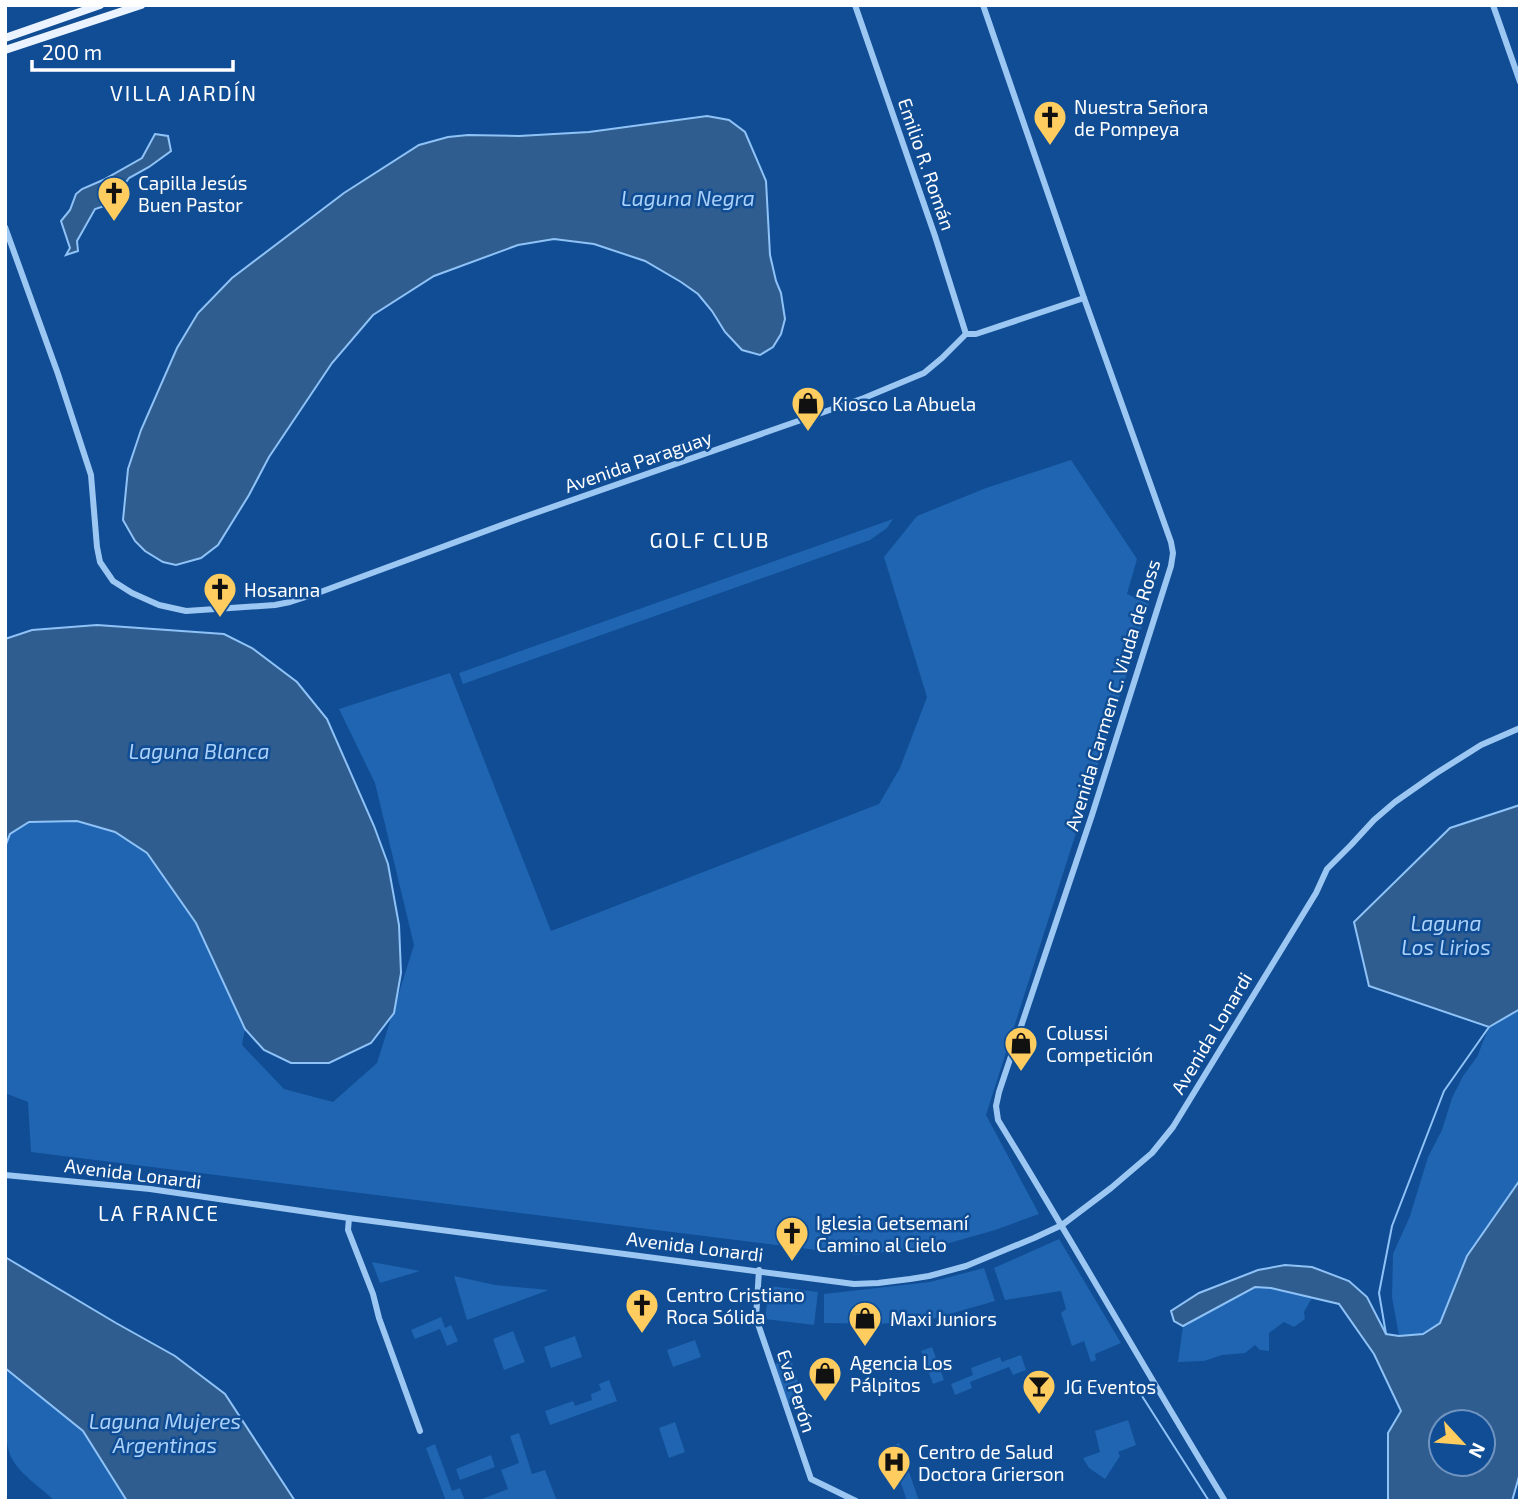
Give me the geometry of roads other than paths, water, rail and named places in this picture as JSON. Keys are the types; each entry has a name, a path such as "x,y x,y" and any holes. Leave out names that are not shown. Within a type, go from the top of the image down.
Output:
{"main road":[{"path":"5,38 100,5"},
{"path":"5,50 141,5"}],"street":[{"name":"Emilio R. Román","path":"855,5 966,334"},
{"name":"Avenida Carmen C. Viuda de Ross","path":"984,5 1173,553 1092,816 999,1092 996,1106 998,1120 1225,1501"},
{"path":"1493,5 1520,82"},
{"name":"Avenida Paraguay","path":"5,227 92,475 97,547 102,566 113,581 132,593 159,605 186,611 290,603 509,522 864,398 924,373 966,334"},
{"path":"966,334 976,334 1084,298"},
{"name":"Avenida Lonardi","path":"5,1175 150,1189 822,1280 878,1283 929,1276 966,1266 1062,1225 1142,1163 1173,1128 1316,893 1327,869 1374,820 1405,795 1481,746 1520,728"},
{"path":"349,1218 348,1230 420,1431"},
{"name":"Eva Perón","path":"759,1270 756,1318 811,1479 856,1501"}],"water":[{"name":"Laguna Negra","path":"707,116 729,120 745,132 766,181 770,255 785,319 781,334 773,347 760,355 742,350 725,332 698,294 645,261 594,244 554,239 518,245 434,276 373,315 332,363 269,457 218,545 201,558 176,565 163,562 135,541 123,520 128,469 141,430 177,348 198,313 232,278 344,193 419,145 448,137 589,132"},
{"path":"155,134 168,136 171,151 129,178 111,204 95,209 77,241 78,251 66,255 70,248 61,221 70,210 76,194 142,158"},
{"name":"Laguna Blanca","path":"97,625 224,634 252,648 297,682 327,719 388,864 399,925 401,973 394,1013 371,1043 329,1063 291,1063 264,1050 245,1029 196,923 147,853 115,832 77,821 29,822 10,834 5,847 5,639 32,630"},
{"name":"Laguna Los Lirios","path":"1520,805 1520,1009 1489,1027 1369,986 1354,922 1450,828"},
{"path":"1520,1180 1520,1473 1512,1501 1388,1501 1388,1433 1401,1411 1374,1354 1339,1304 1271,1288 1255,1287 1183,1326 1174,1321 1171,1311 1199,1293 1258,1270 1285,1265 1312,1267 1349,1281 1367,1297 1386,1334 1423,1334 1440,1323 1467,1256"},
{"name":"Laguna Mujeres Argentinas","path":"5,1257 175,1356 225,1394 295,1501 127,1501 83,1431 5,1368"}],"waterway":[{"path":"1386,1334 1379,1293 1392,1226 1444,1091 1489,1027"},
{"path":"1142,1396 1209,1501"}],"place":[{"name":"Nuestra Señora de Pompeya","path":"1050,147"},
{"name":"Capilla Jesús Buen Pastor","path":"114,223"},
{"name":"Kiosco La Abuela","path":"808,433"},
{"name":"Hosanna","path":"220,619"},
{"name":"Colussi Competición","path":"1021,1073"},
{"name":"Iglesia Getsemaní Camino al Cielo","path":"792,1263"},
{"name":"Centro Cristiano Roca Sólida","path":"642,1335"},
{"name":"Maxi Juniors","path":"865,1348"},
{"name":"Agencia Los Pálpitos","path":"825,1403"},
{"name":"JG Eventos","path":"1039,1416"},
{"name":"Centro de Salud Doctora Grierson","path":"894,1492"}],"district":[{"name":"VILLA JARDÍN","path":"184,92"},
{"name":"GOLF CLUB","path":"710,539"},
{"name":"LA FRANCE","path":"159,1212"}]}
